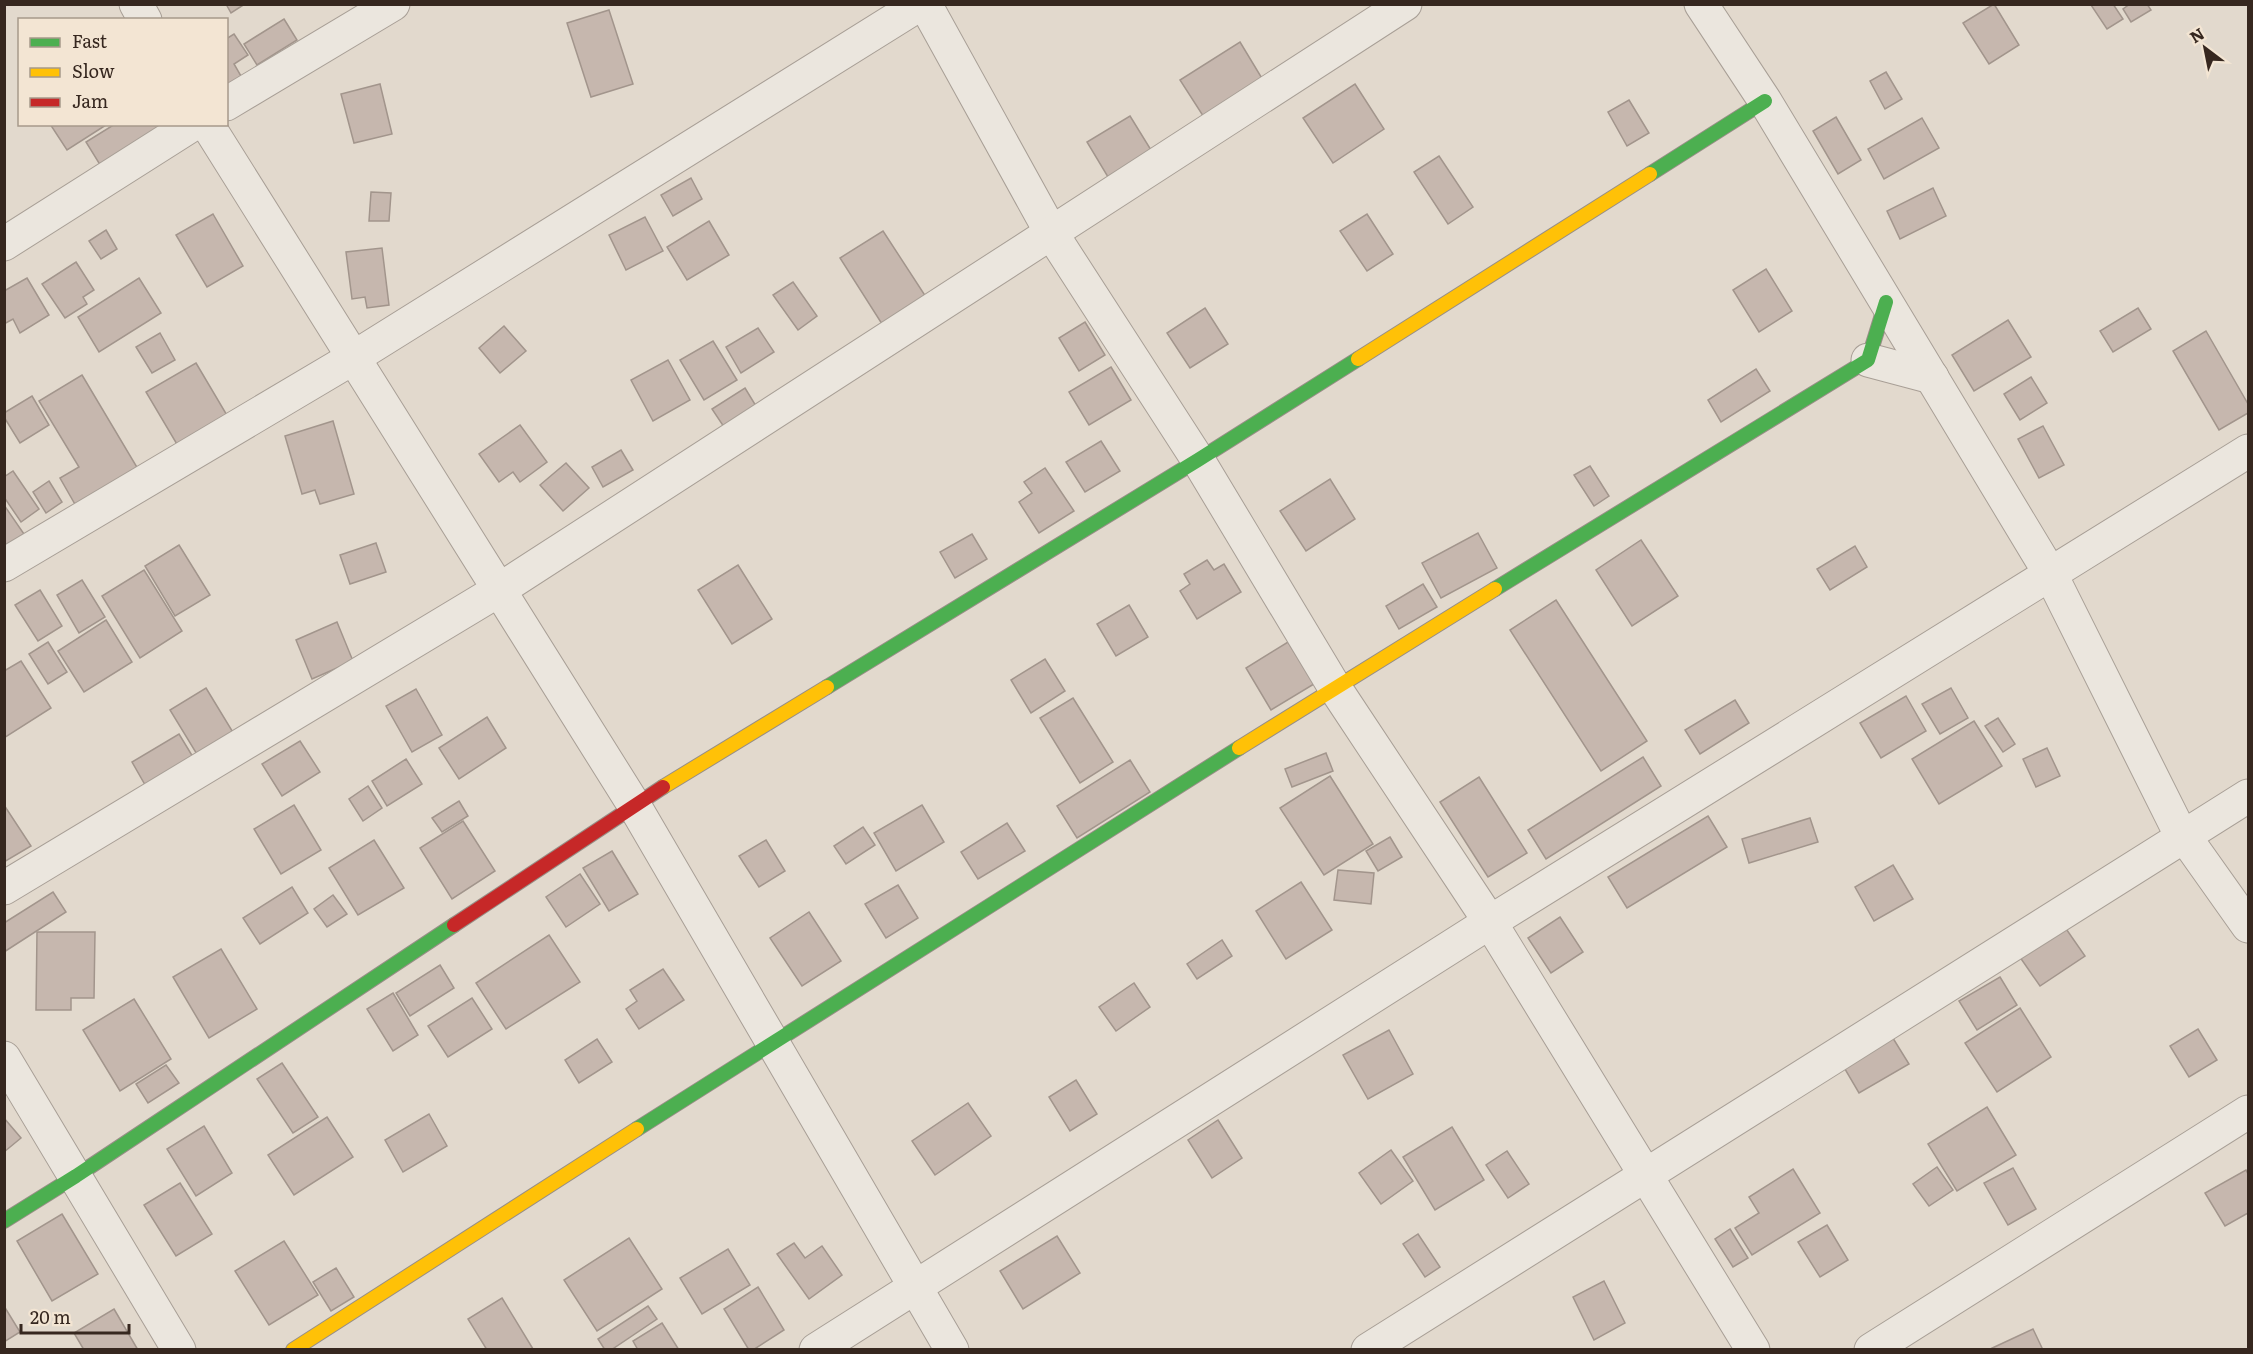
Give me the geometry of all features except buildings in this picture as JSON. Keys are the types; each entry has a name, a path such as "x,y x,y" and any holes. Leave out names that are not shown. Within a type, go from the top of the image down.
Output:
{"street":[{"path":"136,4 144,18"},
{"path":"228,103 393,4"},
{"path":"4,566 353,358 920,4"},
{"path":"925,4 1052,234 1198,460 1335,688 1490,922 1753,1350"},
{"path":"4,888 499,590 1405,4"},
{"path":"1701,4 1765,101 2051,575 2175,823 2248,926"},
{"path":"4,1221 76,1176 634,805 1198,460 1765,101"},
{"path":"4,244 190,126"},
{"path":"208,126 634,805 952,1350"},
{"path":"293,1350 772,1042 1335,688 1868,360 1887,302"},
{"path":"1868,360 1932,377"},
{"path":"816,1350 1490,922 2248,452"},
{"path":"1368,1350 2248,796"},
{"path":"4,1058 179,1350"},
{"path":"1871,1350 2248,1112"}],"traffic: fast":[{"path":"1650,174 1765,101"},
{"path":"1495,589 1868,360 1886,302"},
{"path":"827,687 1198,460 1358,359"},
{"path":"637,1129 1239,748"},
{"path":"4,1221 76,1176 454,925"}],"traffic: slow":[{"path":"1358,359 1650,174"},
{"path":"1239,748 1495,589"},
{"path":"663,787 827,687"},
{"path":"293,1350 637,1129"}],"traffic: jam":[{"path":"454,925 663,787"}]}
